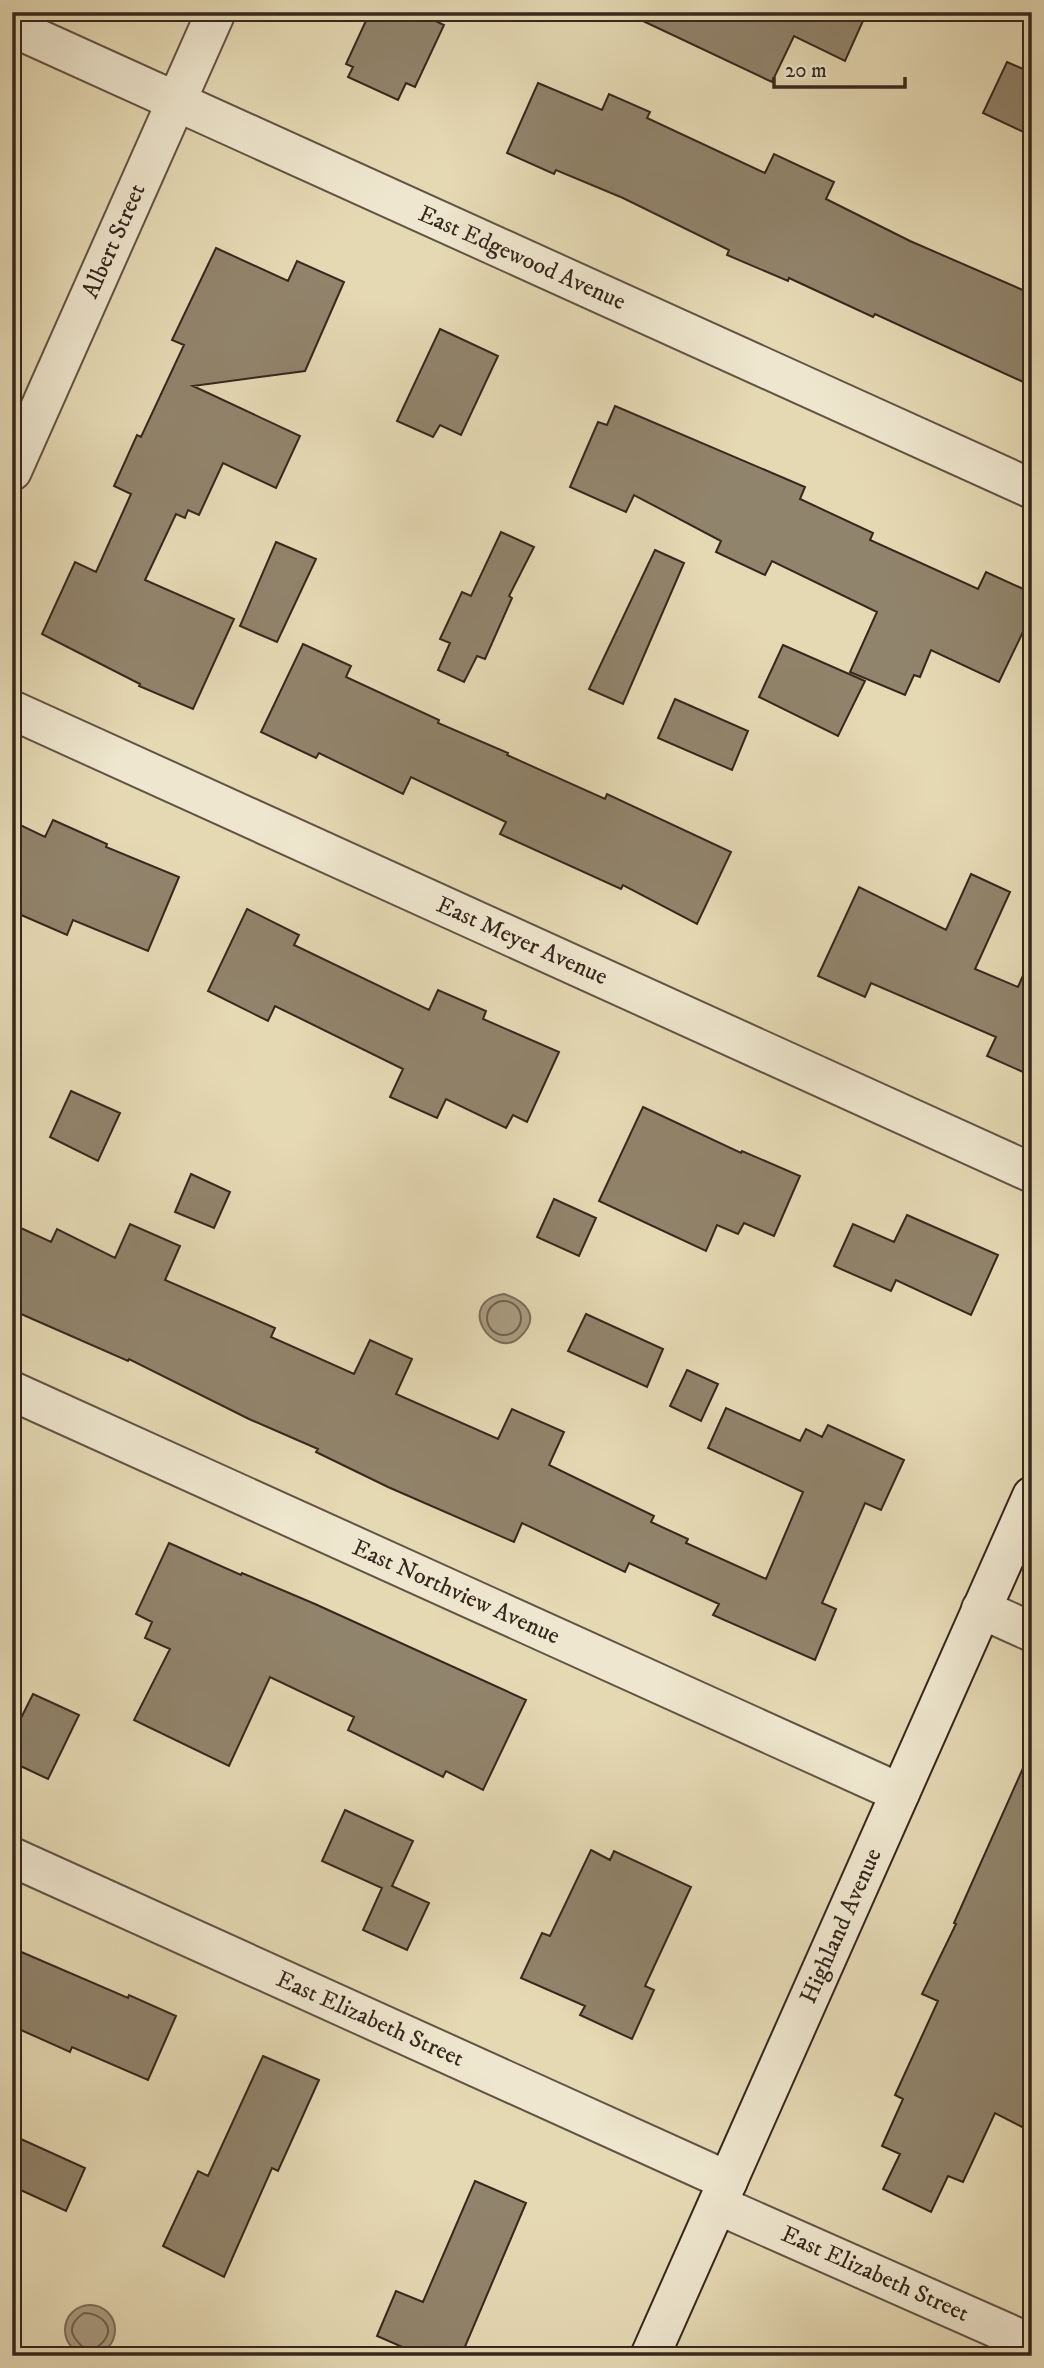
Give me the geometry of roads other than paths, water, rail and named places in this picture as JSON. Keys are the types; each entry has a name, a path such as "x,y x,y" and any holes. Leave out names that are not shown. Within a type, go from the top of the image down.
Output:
{"street":[{"name":"Albert Street","path":"12,471 216,12"},
{"name":"East Edgewood Avenue","path":"12,27 1032,489"},
{"name":"East Meyer Avenue","path":"12,710 1032,1172"},
{"name":"East Northview Avenue","path":"12,1391 900,1793"},
{"name":"Highland Avenue","path":"650,2356 1032,1496"},
{"path":"981,1609 1032,1632"},
{"name":"East Elizabeth Street","path":"12,1857 723,2193 1032,2344"}],"water":[{"path":"504,1294 524,1305 530,1316 526,1329 510,1343 499,1342 490,1336 483,1328 480,1318 481,1308 489,1299"},
{"path":"90,2305 107,2313 115,2330 107,2347 90,2355 73,2347 65,2330 73,2313"}]}
